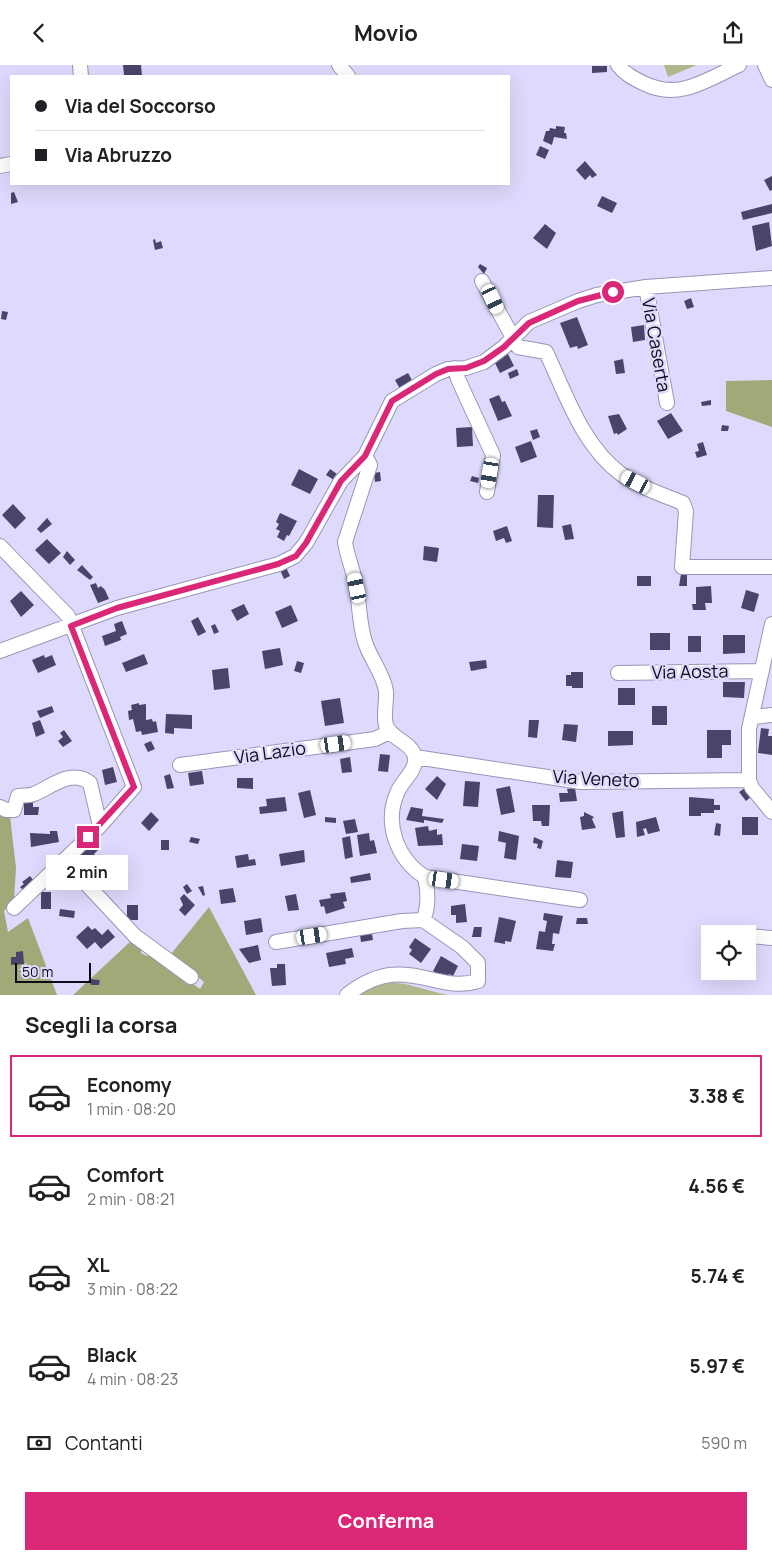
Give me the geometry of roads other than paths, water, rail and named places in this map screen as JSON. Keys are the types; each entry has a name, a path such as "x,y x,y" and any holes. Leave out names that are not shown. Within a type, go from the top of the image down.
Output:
{"street":[{"path":"339,65 347,75"},
{"path":"618,65 628,75 652,87 673,91 690,88 739,65"},
{"path":"765,65 772,81"},
{"path":"0,651 117,608 278,564 296,556 306,543 341,481 365,456 392,401 436,374 455,368 466,368 484,361 529,323 578,301 646,287 772,278"},
{"path":"482,281 518,347 546,351 587,436 601,455 622,474 683,503 686,511 682,567 772,567"},
{"name":"Via Caserta","path":"646,287 667,403"},
{"path":"455,368 493,455 486,492"},
{"path":"365,456 370,465 346,542 346,552 357,588 363,637 386,691 385,723 389,732 412,750 415,757 413,768 395,799 392,829 400,853 407,863 425,877 580,900"},
{"path":"0,546 68,616 134,787 100,825 14,908"},
{"path":"772,624 749,729 749,780 752,788 772,812"},
{"name":"Via Aosta","path":"618,673 762,671"},
{"path":"752,717 772,715"},
{"name":"Via Lazio","path":"180,765 374,739 389,732"},
{"name":"Via Veneto","path":"415,757 581,782 749,780"},
{"path":"0,807 6,811 14,810 18,796 33,795 65,778 86,780 90,783 100,825"},
{"path":"64,860 135,936 191,977"},
{"path":"423,920 426,915 427,888 425,877"},
{"path":"276,943 402,921 423,920 462,947 478,963 478,981 468,990 454,993 431,989 408,980 383,978 358,986 347,995"},
{"path":"756,937 772,938"}]}
